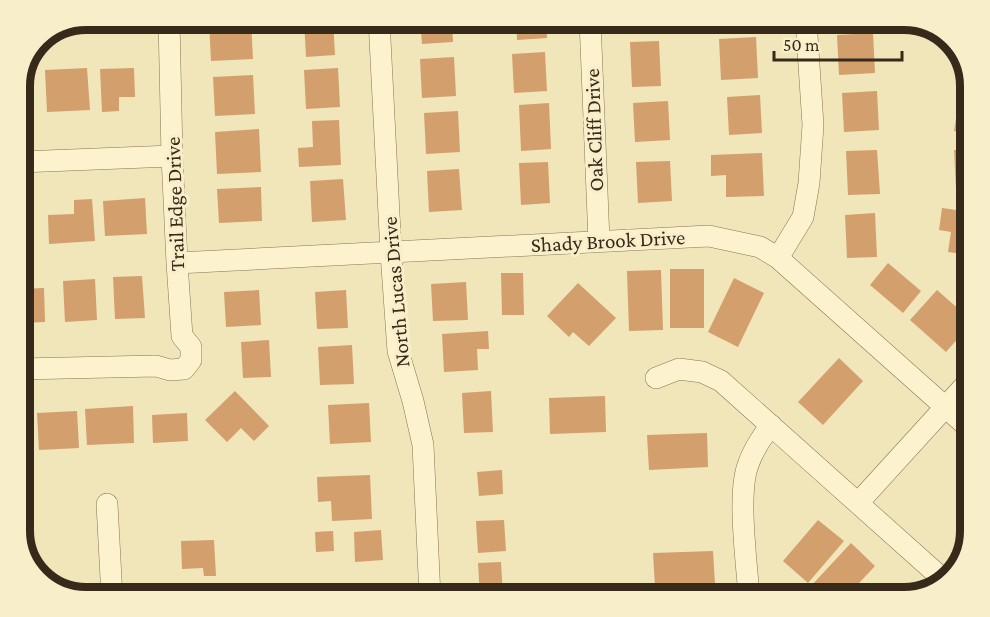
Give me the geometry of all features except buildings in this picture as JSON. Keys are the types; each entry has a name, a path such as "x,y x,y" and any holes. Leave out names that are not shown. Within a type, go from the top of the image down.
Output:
{"street":[{"name":"Trail Edge Drive","path":"30,369 156,366 170,370 184,369 191,360 191,347 182,336 177,263 169,30"},
{"name":"North Lucas Drive","path":"380,30 398,351 423,445 430,587"},
{"name":"Oak Cliff Drive","path":"590,30 599,241"},
{"path":"778,258 803,217 809,183 813,125 807,30"},
{"path":"30,162 172,156"},
{"name":"Shady Brook Drive","path":"177,263 709,236 760,247 778,258 960,419"},
{"path":"656,378 679,369 702,372 721,381 938,575"},
{"path":"858,503 960,391"},
{"path":"748,587 743,495 747,468 758,442 771,425"},
{"path":"107,504 111,587"}]}
